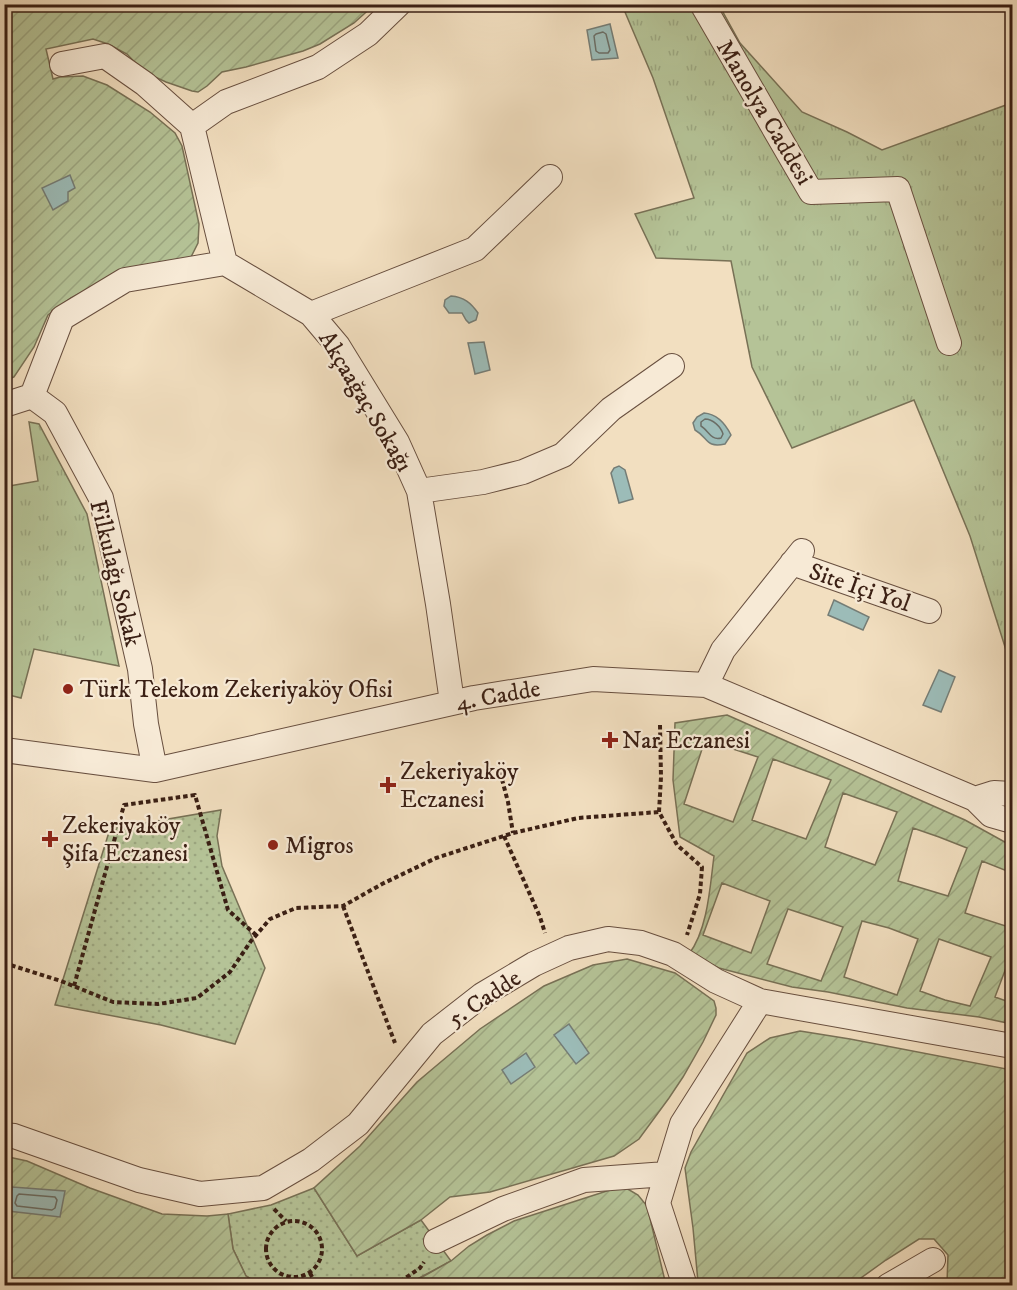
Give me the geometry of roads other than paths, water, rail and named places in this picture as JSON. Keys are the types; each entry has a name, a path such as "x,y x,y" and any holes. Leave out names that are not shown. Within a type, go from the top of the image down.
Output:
{"street":[{"path":"192,126 226,102 318,68 368,34 399,4"},
{"name":"Manolya Caddesi","path":"702,4 811,192 898,189 949,343"},
{"path":"4,405 32,396 62,318 125,280 225,263 192,126 145,84 105,56 62,64"},
{"path":"311,314 475,249 550,177"},
{"name":"Akçaağaç Sokağı","path":"225,263 311,314 338,346 397,442 419,491 452,702"},
{"path":"419,491 483,482 524,472 563,455 611,409 672,366"},
{"name":"Filkulağı Sokak","path":"32,396 55,413 100,498 140,669 146,724 155,770"},
{"name":"Site İçi Yol","path":"706,685 723,650 797,557 929,611"},
{"name":"4. Cadde","path":"4,750 155,770 452,702 592,679 706,685 975,800 992,815 1012,821"},
{"path":"975,800 994,793 1012,794"},
{"name":"5. Cadde","path":"4,1135 139,1180 200,1194 263,1188 311,1160 358,1124 432,1034 482,995 534,964 569,948 608,939 641,943 673,954 716,981 760,1001 1012,1046"},
{"path":"685,1286 658,1203 682,1124 760,1001"},
{"path":"436,1241 503,1209 584,1180 666,1174"},
{"path":"888,1286 933,1260"}],"water":[{"path":"610,24 618,58 592,60 587,30"},
{"path":"70,175 75,188 68,192 68,201 53,210 42,188"},
{"path":"451,296 470,303 478,313 476,320 469,323 462,313 449,313 444,306 445,300"},
{"path":"484,342 490,370 475,374 468,343"},
{"path":"704,413 717,417 726,427 731,435 725,444 714,445 695,430 693,423"},
{"path":"619,466 625,470 633,499 619,503 611,473"},
{"path":"834,600 869,617 863,630 828,615"},
{"path":"939,670 955,677 941,712 923,705"},
{"path":"569,1024 589,1053 576,1064 554,1035"},
{"path":"526,1053 535,1067 511,1084 502,1070"},
{"path":"12,1187 65,1191 60,1217 8,1211"}],"place":[{"name":"Türk Telekom Zekeriyaköy Ofisi","path":"68,689"},
{"name":"Nar Eczanesi","path":"610,740"},
{"name":"Zekeriyaköy Eczanesi","path":"388,785"},
{"name":"Zekeriyaköy Şifa Eczanesi","path":"50,839"},
{"name":"Migros","path":"273,845"}]}
